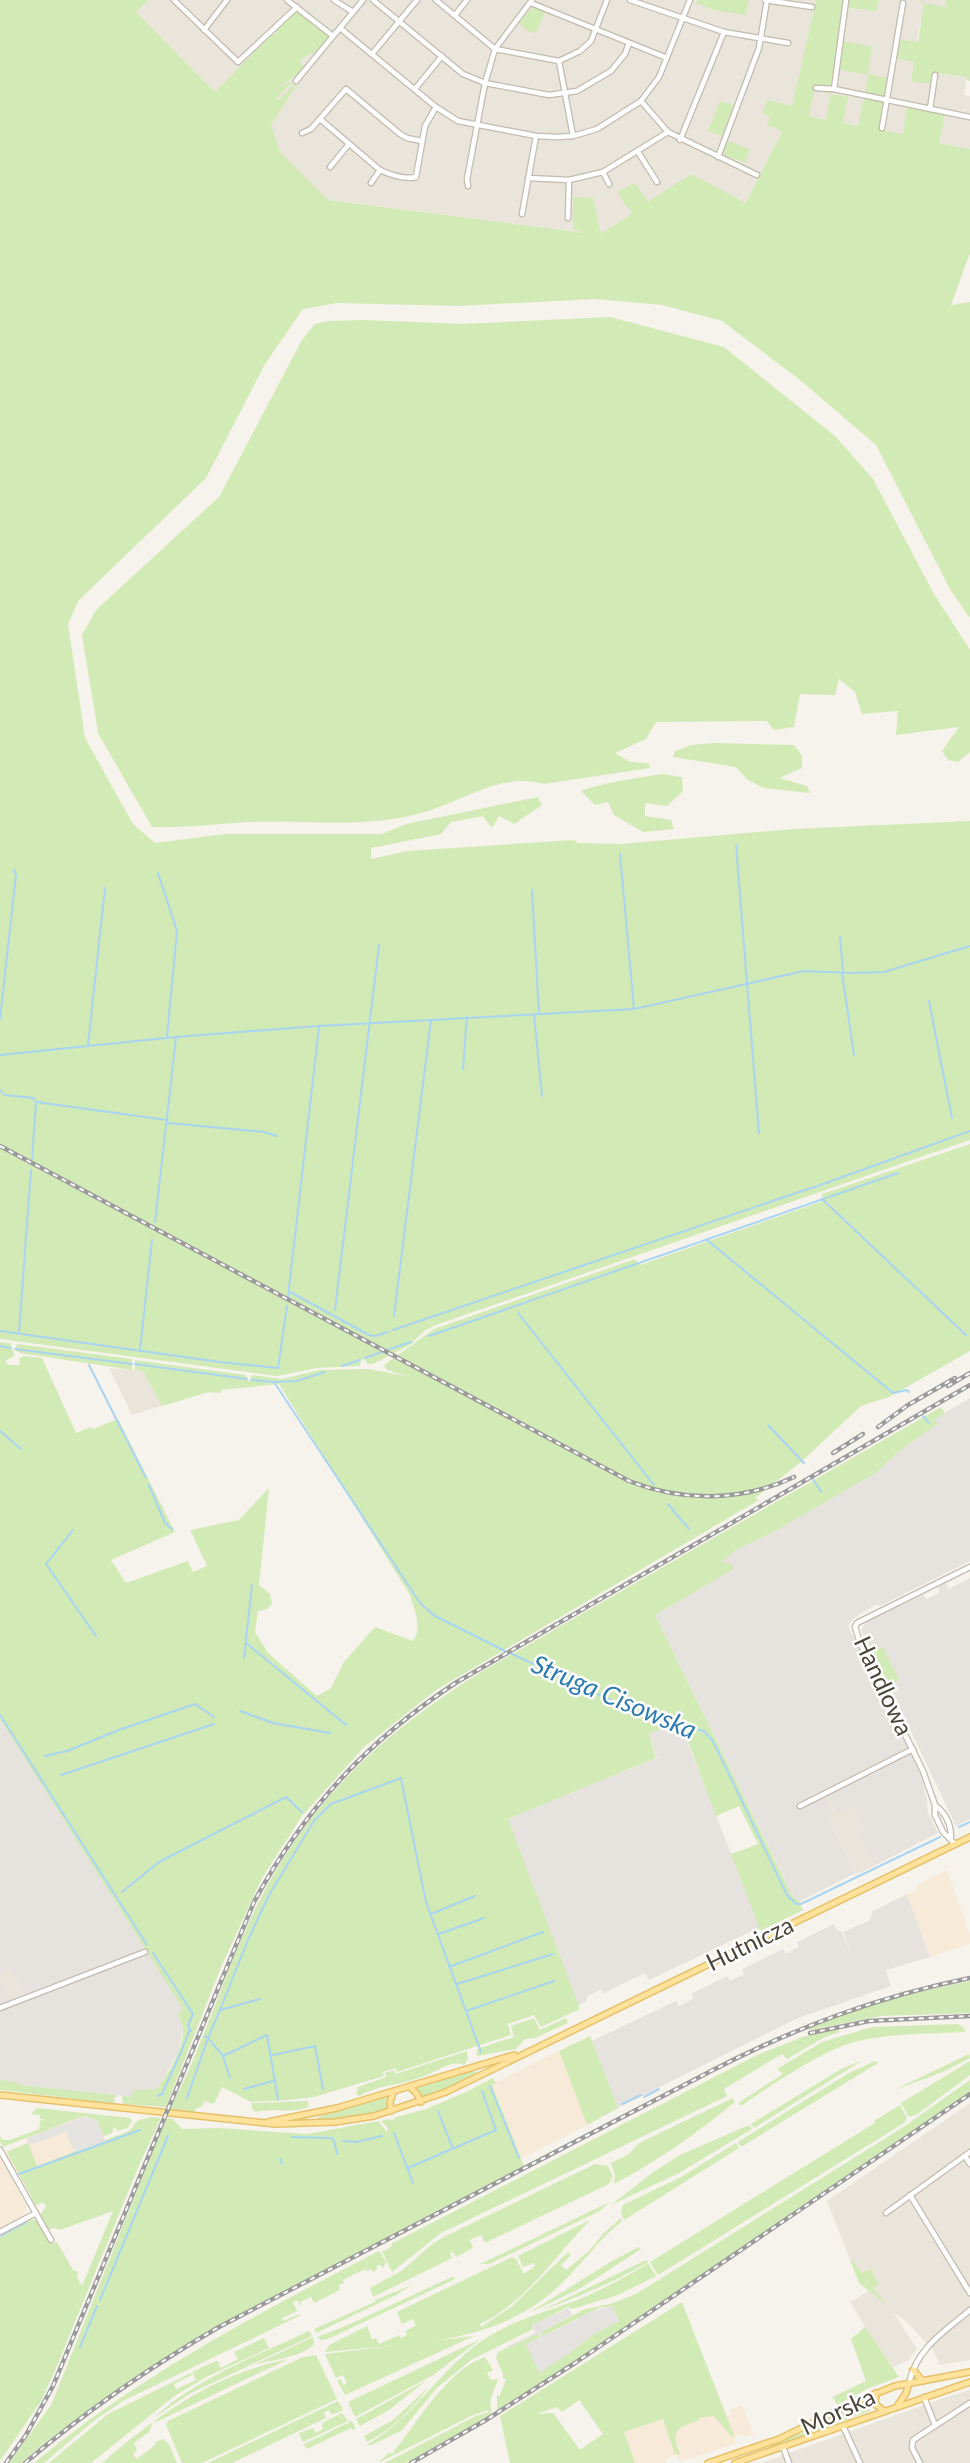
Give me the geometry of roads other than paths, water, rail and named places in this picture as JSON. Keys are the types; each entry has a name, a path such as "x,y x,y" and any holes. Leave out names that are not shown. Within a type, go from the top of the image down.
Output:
{"main road":[{"name":"Hutnicza","path":"0,2095 275,2124 365,2118 421,2102 481,2075 970,1837"},
{"name":"Hutnicza","path":"268,2122 393,2092 530,2051"},
{"path":"477,2067 481,2075"},
{"path":"410,2087 421,2102"},
{"path":"391,2111 393,2092"},
{"path":"313,2123 314,2113"},
{"path":"913,2370 923,2381"},
{"name":"Morska","path":"708,2463 779,2439 876,2393 909,2383 970,2372"},
{"name":"Morska","path":"735,2463 970,2382"},
{"path":"896,2407 906,2393 909,2383"},
{"path":"876,2393 875,2404 884,2411"}],"street":[{"path":"174,0 238,62 297,7"},
{"path":"204,30 227,0"},
{"path":"287,0 333,36"},
{"path":"334,0 353,12"},
{"path":"296,81 363,0"},
{"path":"373,0 463,74 485,83 548,95 564,94 592,84 611,71 625,54 629,43"},
{"path":"372,54 417,0"},
{"path":"436,0 495,49 559,61 580,51 591,41 607,0"},
{"path":"455,15 467,0"},
{"path":"630,0 724,32 788,43"},
{"path":"340,28 436,107 458,121 536,136 573,136 597,129 641,101 659,78 690,0"},
{"path":"718,158 761,38 766,0 812,7"},
{"path":"834,89 846,0"},
{"path":"468,186 467,179 485,83 495,49 532,2 667,58"},
{"path":"883,128 903,3"},
{"path":"680,140 724,32"},
{"path":"415,89 442,57"},
{"path":"559,61 573,136"},
{"path":"930,109 935,75"},
{"path":"816,88 834,89 970,117"},
{"path":"302,133 311,129 345,89 400,134 422,141"},
{"path":"641,101 668,132 680,140 757,175"},
{"path":"320,119 380,170 389,174 416,177 427,121 436,107"},
{"path":"528,178 569,180 603,172 668,132"},
{"path":"522,214 536,136"},
{"path":"330,167 349,144"},
{"path":"638,152 657,183"},
{"path":"371,183 380,170"},
{"path":"603,172 609,184"},
{"path":"568,218 569,180"},
{"name":"Handlowa","path":"955,1844 943,1832 935,1815 935,1805 913,1749 860,1643 855,1626 879,1611 970,1567"},
{"name":"Handlowa","path":"800,1805 913,1749"},
{"path":"0,2008 145,1952"},
{"path":"0,2150 51,2240"},
{"path":"886,2213 968,2154 970,2164"},
{"path":"910,2195 970,2293"},
{"path":"0,2232 36,2213"},
{"path":"909,2383 923,2350 970,2310"},
{"path":"924,2397 935,2425"},
{"path":"920,2463 912,2448 912,2442 970,2403"},
{"path":"843,2426 860,2463"},
{"path":"783,2447 789,2463"}],"waterway":[{"path":"736,845 759,1133"},
{"path":"620,854 634,1009"},
{"path":"0,1019 16,875 14,870"},
{"path":"158,873 177,931 167,1037"},
{"path":"88,1045 105,888"},
{"path":"532,890 539,1014"},
{"path":"840,937 843,971"},
{"path":"335,1310 379,945"},
{"path":"0,1055 319,1026 634,1009 804,971 884,972 970,946"},
{"path":"842,973 854,1055"},
{"path":"929,1001 952,1118"},
{"path":"534,1014 542,1096"},
{"path":"463,1069 467,1017"},
{"path":"394,1316 431,1020"},
{"path":"288,1297 319,1027"},
{"path":"155,1222 176,1038"},
{"path":"0,1090 4,1095 34,1098 36,1102 167,1120"},
{"path":"32,1159 36,1104"},
{"path":"168,1123 264,1132 277,1136"},
{"path":"812,1188 970,1131"},
{"path":"19,1333 31,1170"},
{"path":"429,1336 898,1173"},
{"path":"393,1330 811,1188"},
{"path":"822,1199 966,1335"},
{"path":"140,1350 152,1240"},
{"path":"707,1240 893,1393 907,1390 909,1392"},
{"path":"290,1292 369,1335 388,1332"},
{"path":"0,1331 278,1368 287,1306"},
{"path":"518,1313 654,1485"},
{"path":"387,1350 411,1342"},
{"name":"Struga Cisowska","path":"0,1346 10,1348"},
{"name":"Struga Cisowska","path":"15,1349 132,1364"},
{"path":"365,1358 382,1352"},
{"path":"342,1366 360,1360"},
{"name":"Struga Cisowska","path":"135,1364 247,1379"},
{"path":"89,1365 146,1478"},
{"path":"275,1382 296,1381 325,1372"},
{"name":"Struga Cisowska","path":"251,1380 274,1382 420,1603 435,1616 505,1651"},
{"path":"923,1416 929,1423"},
{"path":"768,1425 804,1463"},
{"path":"0,1431 21,1449"},
{"path":"813,1479 821,1492"},
{"path":"149,1485 165,1523 172,1529"},
{"path":"668,1504 689,1529"},
{"path":"73,1530 46,1564 96,1636"},
{"path":"244,1658 252,1585"},
{"path":"246,1643 346,1725"},
{"name":"Struga Cisowska","path":"510,1653 653,1720 704,1731 713,1741 787,1895 796,1904 801,1904 940,1837"},
{"path":"45,1756 67,1751 195,1704 214,1717"},
{"path":"240,1711 273,1723 330,1733"},
{"path":"0,1715 147,1945"},
{"path":"61,1775 214,1724"},
{"path":"220,2010 269,1895 314,1821 331,1804 401,1778 426,1902 481,2052"},
{"path":"122,1892 159,1862 286,1797 302,1812"},
{"name":"Struga Cisowska","path":"959,1827 970,1822"},
{"path":"431,1914 475,1896"},
{"path":"439,1934 484,1918"},
{"path":"449,1967 543,1932"},
{"path":"153,1953 193,2014 188,2026 191,2031"},
{"path":"457,1984 553,1954"},
{"path":"466,2011 554,1981"},
{"path":"230,2078 223,2056 208,2038 220,2010 260,1999"},
{"path":"158,2096 162,2094 190,2029"},
{"path":"223,2056 267,2035 278,2100"},
{"path":"187,2098 208,2038 205,2036"},
{"path":"273,2055 315,2046 323,2089"},
{"path":"244,2089 273,2081"},
{"path":"490,2086 519,2158"},
{"path":"644,2097 659,2089"},
{"path":"408,2168 496,2130 482,2091"},
{"path":"622,2104 641,2095"},
{"path":"438,2111 453,2149"},
{"path":"19,2174 140,2130"},
{"path":"394,2133 413,2183"},
{"path":"100,2300 168,2136"},
{"path":"343,2141 356,2142 382,2136"},
{"path":"292,2137 332,2138 337,2154"},
{"path":"281,2159 282,2164"},
{"path":"0,2236 26,2222"},
{"path":"80,2347 97,2306"}],"railway":[{"path":"0,1146 629,1481 670,1493 712,1496 753,1491 794,1477"},
{"path":"948,1386 970,1373"},
{"path":"878,1427 908,1405 955,1378"},
{"path":"6,2463 26,2435 53,2386 254,1902 295,1836 341,1779 394,1728 457,1682 970,1385"},
{"path":"833,1453 863,1434"},
{"path":"25,2463 119,2390 219,2327 713,2070 838,2015 902,1994 970,1978"},
{"path":"810,2033 869,2021 970,2016"},
{"path":"411,2463 486,2420 575,2363 970,2094"}]}
